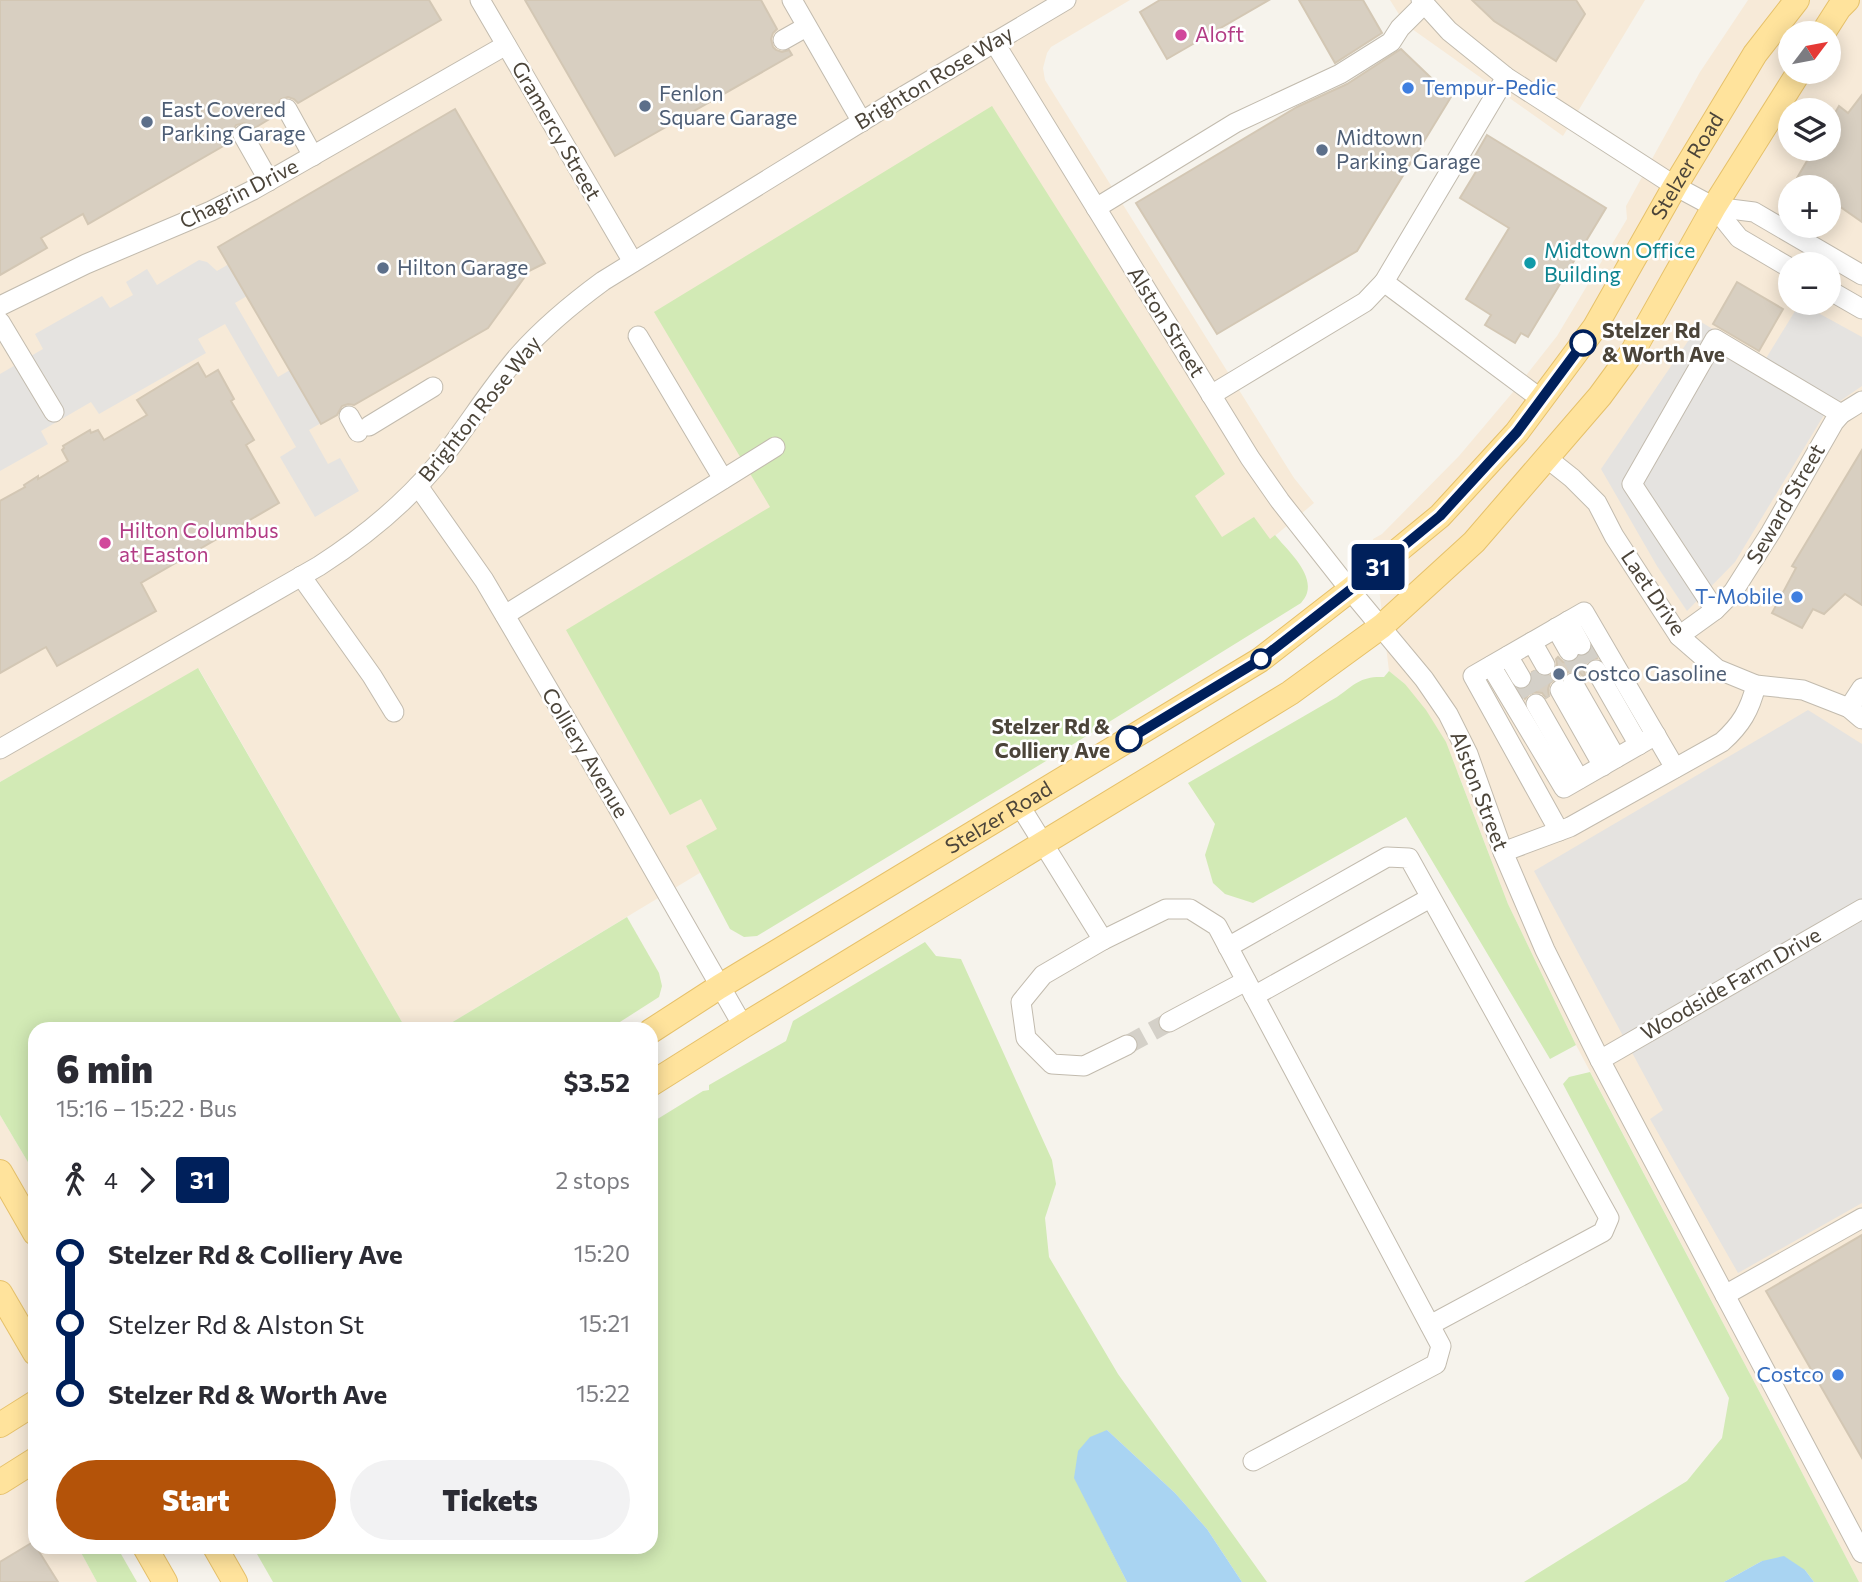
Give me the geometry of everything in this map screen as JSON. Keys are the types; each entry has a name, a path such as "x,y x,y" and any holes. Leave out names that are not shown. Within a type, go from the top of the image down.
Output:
{"main road":[{"name":"Stelzer Road","path":"658,1026 1260,660 1440,516 1517,432 1595,327 1675,186 1755,54 1797,0"},
{"path":"1831,21 1847,0"},
{"name":"Stelzer Road","path":"658,1080 1290,693 1382,626 1474,542 1601,396 1633,351 1714,207 1791,84"},
{"path":"0,1172 28,1221"},
{"path":"0,1293 28,1341"},
{"path":"0,1425 28,1407"},
{"path":"0,1482 28,1464"},
{"path":"149,1554 165,1582"},
{"path":"219,1554 234,1582"}],"street":[{"name":"Gramercy Street","path":"480,0 633,262"},
{"path":"792,0 862,122"},
{"name":"Brighton Rose Way","path":"0,749 337,555 418,486 447,452 520,354 580,297 862,122 1066,0"},
{"path":"1096,208 1235,123 1340,74 1391,42 1423,2 1449,31 1506,78 1675,186 1714,207 1754,212 1862,275"},
{"path":"783,40 806,27"},
{"name":"Alston Street","path":"994,42 1250,458 1280,501 1424,679 1448,714 1468,754 1503,852 1545,950 1600,1060 1862,1553"},
{"name":"Chagrin Drive","path":"0,306 86,264 211,211 269,181 506,45"},
{"path":"1211,395 1366,302 1384,282 1506,78"},
{"path":"287,109 313,156"},
{"path":"243,135 269,181"},
{"path":"1714,207 1739,238 1778,261"},
{"path":"1384,282 1541,399"},
{"path":"1841,297 1862,309"},
{"path":"0,322 54,412"},
{"path":"638,336 723,479"},
{"path":"1715,610 1632,484 1715,339 1841,414"},
{"path":"358,424 433,387"},
{"name":"Seward Street","path":"1679,636 1715,610 1733,592 1834,422 1841,414 1862,401"},
{"path":"505,615 775,447"},
{"name":"Laet Drive","path":"1548,459 1597,503 1614,537 1679,636 1717,669 1756,685 1803,690 1855,713"},
{"name":"Colliery Avenue","path":"418,486 465,551 505,615 743,1026"},
{"path":"301,576 372,676 394,712"},
{"path":"1559,831 1473,676 1584,612 1615,759"},
{"path":"1533,642 1564,788 1615,759 1675,768"},
{"path":"1533,642 1551,661"},
{"path":"1533,642 1551,661"},
{"path":"1533,642 1551,661"},
{"path":"1533,642 1551,661"},
{"path":"1503,852 1593,815 1721,742 1736,729 1751,705 1756,685"},
{"path":"1566,687 1615,759"},
{"path":"1566,687 1615,759"},
{"path":"1566,687 1615,759"},
{"path":"1855,713 1862,688"},
{"path":"1020,806 1103,940"},
{"path":"1228,947 1387,857 1409,858 1609,1218 1603,1232 1430,1325"},
{"path":"1169,1022 1250,989 1430,898"},
{"path":"1127,1045 1084,1066 1052,1064 1026,1038 1021,1002 1043,975 1103,940 1166,909 1190,909 1217,926 1441,1346 1436,1364 1253,1461"},
{"name":"Woodside Farm Drive","path":"1600,1060 1862,909"},
{"path":"1725,1295 1862,1218"}],"shaded area":[{"path":"0,0 1130,0 1051,47 1043,68 1045,80 1294,478 1314,503 1270,540 1244,545 453,1022 402,1022 199,669 0,782"},
{"path":"1390,0 1645,0 1563,136 1405,24"},
{"path":"1748,0 1862,0 1862,1582 1859,1582 1576,1045 1508,904 1458,773 1405,684 1389,671 1373,539 1382,534 1459,456 1557,336 1627,219 1626,206 1700,72"},
{"path":"199,260 207,262 217,271 229,264 247,296 235,303 278,377 290,370 321,423 309,430 328,464 340,458 359,491 315,517 280,457 296,447 225,324 198,339 206,353 99,414 91,402 41,431 48,444 0,471 0,374 43,349 35,334 102,296 110,308 133,295 126,282 147,269 157,285"},
{"path":"1793,315 1822,315 1862,337 1862,386 1827,410 1735,562 1687,611 1657,566 1601,469 1701,322 1765,360"},
{"path":"1808,710 1862,744 1862,1203 1738,1273 1650,1119 1663,1110 1534,871"},
{"path":"0,1115 28,1162 28,1554 82,1554 97,1582 0,1582"}],"green space":[{"path":"992,106 1225,474 1195,496 1222,537 1254,517 1270,539 1275,535 1303,569 1308,585 1307,593 1301,603 1046,761 757,936 744,937 730,929 686,846 717,829 701,799 670,815 566,630 770,507 654,312"},
{"path":"198,668 402,1022 28,1022 28,1162 0,1115 0,782"},
{"path":"1389,671 1405,684 1426,710 1446,742 1508,904 1576,1045 1550,1059 1406,817 1253,903 1225,894 1213,883 1205,855 1215,824 1188,783 1359,682 1384,677"},
{"path":"627,917 659,973 662,986 659,997 620,1022 453,1022"},
{"path":"925,942 936,956 961,959 1052,1160 1056,1184 1045,1218 1049,1257 1118,1374 1267,1582 1242,1582 1207,1529 1175,1493 1107,1430 1075,1478 1127,1582 273,1582 257,1554 658,1554 658,1119 709,1090 709,1085 786,1041 793,1021"},
{"path":"1590,1072 1859,1582 1814,1582 1805,1570 1762,1561 1724,1582 1524,1582 1687,1481 1722,1438 1729,1398 1563,1084 1569,1077"},
{"path":"82,1554 121,1554 137,1582 97,1582"}],"water":[{"path":"1107,1430 1175,1493 1207,1529 1242,1582 1127,1582 1074,1478 1078,1451 1090,1437"},
{"path":"1784,1556 1805,1570 1814,1582 1724,1582 1762,1561"}],"building":[{"name":"East Covered Parking Garage","path":"0,0 429,0 441,20 298,103 288,97 281,99 275,108 276,115 253,129 244,123 236,125 231,134 232,141 88,224 83,214 41,238 47,248 0,275"},
{"name":"Fenlon Square Garage","path":"525,0 761,0 777,29 771,39 773,47 782,52 789,50 792,55 615,156"},
{"name":"Aloft","path":"1160,0 1269,0 1167,59 1140,12"},
{"name":"Aloft","path":"1299,0 1363,0 1382,33 1335,63"},
{"path":"1472,0 1576,0 1585,14 1556,61 1494,21"},
{"name":"Midtown Parking Garage","path":"1401,49 1451,97 1357,251 1217,334 1136,203 1297,107 1347,84"},
{"path":"1862,95 1862,222 1841,207 1841,175 1799,175 1807,161 1841,161 1841,108 1848,113"},
{"name":"Hilton Garage","path":"455,109 545,263 529,271 488,328 354,405 342,406 337,415 321,424 218,247"},
{"name":"Midtown Office Building","path":"1487,135 1606,208 1528,337 1521,333 1515,343 1485,325 1491,315 1466,299 1509,228 1460,198 1480,165 1472,161"},
{"path":"1737,282 1778,306 1780,315 1759,351 1713,324"},
{"name":"Hilton Columbus at Easton","path":"198,363 206,377 218,370 234,399 231,401 254,440 246,445 279,503 141,583 156,611 57,666 46,647 0,673 0,501 38,476 38,479 68,461 62,450 63,446 90,430 91,433 98,430 104,440 147,415 137,400"},
{"path":"1862,450 1862,605 1845,594 1824,614 1813,609 1802,628 1772,613 1796,568 1792,566"},
{"path":"1592,650 1597,658 1586,663 1584,677 1574,671 1568,672 1550,683 1549,696 1546,698 1542,693 1535,692 1525,699 1520,690 1531,685 1532,672 1544,677 1550,676 1556,671 1558,657 1563,662 1570,663"},
{"name":"Costco","path":"1862,1235 1862,1458 1766,1291"},
{"path":"28,1545 28,1554 40,1554 58,1582 0,1582 0,1562"}],"tunnel":[{"path":"1581,645 1596,670"},
{"path":"1569,651 1583,677"},
{"path":"1535,670 1551,695"},
{"path":"1521,678 1536,704"},
{"path":"1127,1045 1169,1022"}],"bus line":[{"name":"31","path":"1129,739 1260,660 1440,516 1517,432 1583,343"}],"place":[{"name":"Aloft","path":"1181,35"},
{"name":"Tempur-Pedic","path":"1408,88"},
{"name":"Fenlon Square Garage","path":"645,106"},
{"name":"East Covered Parking Garage","path":"147,122"},
{"name":"Midtown Parking Garage","path":"1322,150"},
{"name":"Midtown Office Building","path":"1530,263"},
{"name":"Hilton Garage","path":"383,268"},
{"name":"Stelzer Rd & Worth Ave","path":"1583,343"},
{"name":"Hilton Columbus at Easton","path":"105,543"},
{"name":"T-Mobile","path":"1797,597"},
{"name":"Costco Gasoline","path":"1559,674"},
{"name":"Stelzer Rd & Colliery Ave","path":"1129,739"},
{"name":"Costco","path":"1838,1375"}]}
